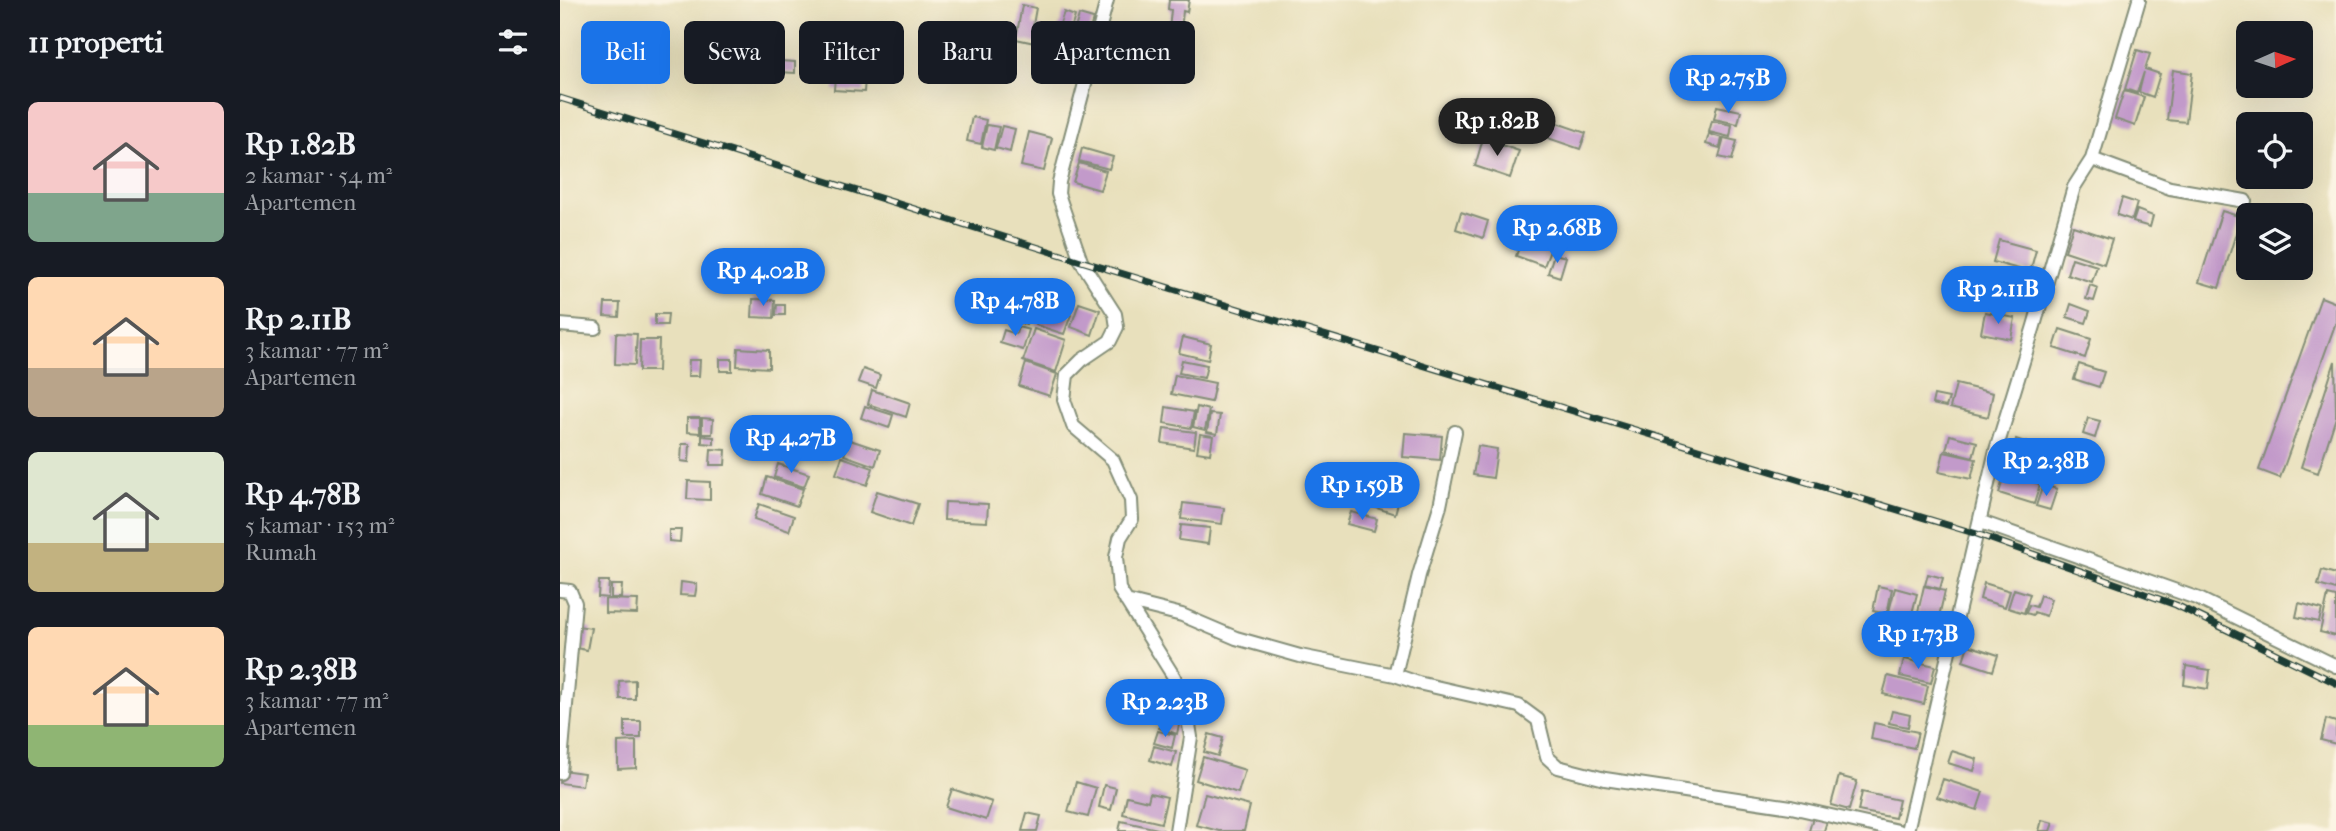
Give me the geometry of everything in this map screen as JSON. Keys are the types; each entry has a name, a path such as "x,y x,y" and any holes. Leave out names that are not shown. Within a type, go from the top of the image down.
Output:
{"street":[{"path":"1107,0 1058,194 1081,261 1115,314 1117,327 1110,341 1082,360 1067,375 1064,400 1073,426 1113,460 1132,500 1132,519 1120,538 1116,557 1119,589 1174,677 1186,707 1191,737 1176,831"},
{"path":"1907,831 1920,766 1981,522 1996,450 2035,326 2074,187 2092,159 2139,0"},
{"path":"2092,159 2169,188 2245,201"},
{"path":"560,325 595,328"},
{"path":"1395,675 1419,575 1440,506 1455,432"},
{"path":"1981,522 2199,599 2336,666"},
{"path":"560,590 570,591 575,603 560,773"},
{"path":"1126,601 1182,615 1236,638 1287,652 1519,706 1538,720 1547,757 1558,767 1605,779 1791,807 1898,831"}],"building":[{"path":"1169,0 1189,0 1187,12 1183,11 1182,21 1170,21 1171,10 1168,9"},
{"path":"1022,5 1036,8 1034,21 1031,21 1031,42 1017,39"},
{"path":"1064,12 1075,16 1073,21 1061,21"},
{"path":"1079,15 1093,19 1092,21 1077,21"},
{"path":"2137,50 2150,54 2145,69 2160,74 2153,97 2139,92 2144,72 2137,93 2125,89"},
{"path":"785,61 795,62 795,73 785,72"},
{"path":"2173,70 2192,73 2186,122 2167,120"},
{"path":"834,84 865,84 864,92 834,90"},
{"path":"2124,91 2144,97 2135,126 2115,119"},
{"path":"1717,106 1741,111 1738,124 1714,119"},
{"path":"972,117 986,120 981,144 967,141"},
{"path":"1551,121 1586,133 1580,149 1545,137"},
{"path":"1712,121 1732,125 1730,137 1709,132"},
{"path":"987,125 999,127 994,150 982,147"},
{"path":"1002,126 1015,129 1010,152 996,148"},
{"path":"1029,132 1052,138 1044,171 1021,166"},
{"path":"1709,134 1722,138 1720,148 1706,144"},
{"path":"1724,138 1737,141 1732,160 1719,157"},
{"path":"1483,139 1519,151 1510,178 1475,166"},
{"path":"1082,148 1113,157 1109,169 1079,161"},
{"path":"1079,163 1106,171 1100,190 1073,182"},
{"path":"2122,198 2137,203 2132,220 2117,215"},
{"path":"2137,210 2153,216 2150,227 2133,222"},
{"path":"2222,211 2236,215 2236,233 2219,288 2199,282"},
{"path":"1461,212 1488,221 1483,238 1456,229"},
{"path":"2073,226 2112,239 2104,264 2065,251"},
{"path":"1525,231 1541,237 1538,243 1551,248 1544,266 1516,256"},
{"path":"1999,240 2036,250 2030,272 1993,262"},
{"path":"1554,254 1566,257 1560,277 1548,273"},
{"path":"2072,258 2097,266 2092,282 2067,274"},
{"path":"2090,285 2098,288 2094,301 2086,299"},
{"path":"1009,292 1020,296 1013,318 1002,314"},
{"path":"2321,297 2336,303 2336,322 2280,478 2259,470"},
{"path":"1022,298 1034,302 1026,325 1014,321"},
{"path":"753,299 775,300 774,318 752,317"},
{"path":"605,303 620,303 619,317 604,316"},
{"path":"1079,303 1100,310 1092,335 1071,327"},
{"path":"2071,304 2090,311 2086,323 2067,317"},
{"path":"777,305 785,305 785,315 776,315"},
{"path":"1042,305 1071,315 1064,334 1036,325"},
{"path":"1985,312 2015,318 2011,339 1981,333"},
{"path":"655,314 668,314 667,325 655,325"},
{"path":"1018,327 1029,330 1023,350 1000,343 1004,330 1016,334"},
{"path":"1034,329 1066,340 1056,372 1023,361"},
{"path":"2060,329 2091,339 2085,358 2054,348"},
{"path":"616,333 637,334 635,365 615,364"},
{"path":"1183,337 1211,344 1208,360 1179,353"},
{"path":"640,340 659,340 658,371 639,371"},
{"path":"738,348 769,350 769,368 737,366"},
{"path":"720,359 732,359 732,371 720,371"},
{"path":"689,360 700,360 699,376 688,376"},
{"path":"1182,360 1207,365 1204,378 1179,373"},
{"path":"2335,361 2336,417 2318,473 2301,467"},
{"path":"1026,363 1057,374 1050,396 1019,386"},
{"path":"2079,364 2104,372 2099,387 2074,379"},
{"path":"863,369 880,375 876,388 858,382"},
{"path":"1175,375 1215,383 1211,402 1171,394"},
{"path":"1956,384 1993,393 1988,417 1950,408"},
{"path":"872,390 910,403 906,417 868,404"},
{"path":"1934,395 1949,398 1946,407 1932,404"},
{"path":"865,406 893,415 889,428 861,418"},
{"path":"1166,407 1194,412 1191,428 1164,423"},
{"path":"1197,407 1209,410 1205,430 1193,427"},
{"path":"1210,414 1220,415 1217,434 1207,432"},
{"path":"687,418 700,418 700,433 687,432"},
{"path":"702,418 713,419 712,434 702,434"},
{"path":"2088,418 2100,421 2095,438 2083,434"},
{"path":"1164,428 1196,432 1194,448 1162,443"},
{"path":"1405,433 1442,436 1440,460 1403,457"},
{"path":"1200,434 1213,436 1210,454 1197,452"},
{"path":"1950,435 1977,442 1973,457 1946,450"},
{"path":"702,436 714,437 714,444 702,443"},
{"path":"2016,439 2046,449 2043,461 2013,452"},
{"path":"850,440 880,450 875,466 844,455"},
{"path":"682,444 690,444 689,462 681,461"},
{"path":"2049,445 2068,451 2070,445 2087,450 2080,473 2061,467 2058,478 2040,473"},
{"path":"1478,446 1497,449 1493,478 1473,475"},
{"path":"711,449 726,450 725,465 710,465"},
{"path":"1944,452 1976,459 1971,479 1939,472"},
{"path":"2015,455 2042,463 2037,478 2010,469"},
{"path":"842,457 873,468 867,485 836,474"},
{"path":"778,464 809,474 804,487 774,477"},
{"path":"2005,473 2040,484 2034,504 1999,493"},
{"path":"767,477 803,489 797,506 762,494"},
{"path":"688,481 710,482 710,500 687,499"},
{"path":"1342,481 1363,488 1361,493 1398,503 1395,514 1337,498"},
{"path":"2043,485 2057,489 2050,510 2036,506"},
{"path":"877,491 918,504 911,526 870,512"},
{"path":"945,502 988,504 987,522 944,520"},
{"path":"1183,503 1224,508 1222,524 1181,519"},
{"path":"759,504 794,516 789,531 754,519"},
{"path":"1351,512 1377,519 1374,531 1347,524"},
{"path":"1181,525 1210,528 1208,544 1179,540"},
{"path":"669,530 681,530 680,542 669,541"},
{"path":"2322,570 2336,574 2336,590 2318,585"},
{"path":"1928,574 1943,578 1940,589 1925,585"},
{"path":"599,581 609,581 608,598 598,597"},
{"path":"681,582 697,584 695,596 680,595"},
{"path":"1984,583 2010,591 2005,607 1980,599"},
{"path":"611,585 622,585 621,598 611,598"},
{"path":"1878,586 1892,589 1887,614 1873,611"},
{"path":"1924,586 1945,591 1936,629 1915,625"},
{"path":"1895,588 1917,594 1909,625 1887,619"},
{"path":"2014,589 2030,594 2024,613 2008,608"},
{"path":"2040,595 2051,599 2046,616 2034,612 2033,615 2026,613 2029,605 2036,607"},
{"path":"2328,595 2336,597 2336,636 2320,632"},
{"path":"605,599 638,600 637,614 605,613"},
{"path":"2299,603 2322,609 2319,622 2296,617"},
{"path":"578,626 591,628 587,650 575,648"},
{"path":"1968,645 1998,655 1993,671 1963,661"},
{"path":"1904,659 1935,666 1931,683 1900,676"},
{"path":"2186,666 2210,670 2208,689 2184,685"},
{"path":"1888,676 1928,686 1924,704 1883,694"},
{"path":"635,680 635,699 620,699 619,681"},
{"path":"1892,711 1910,715 1908,727 1889,723"},
{"path":"1162,715 1180,720 1177,734 1159,728"},
{"path":"2326,719 2336,722 2336,744 2321,740"},
{"path":"625,721 641,721 641,738 625,738"},
{"path":"1874,723 1918,732 1914,748 1871,739"},
{"path":"1158,731 1175,735 1172,748 1154,743"},
{"path":"1209,734 1223,738 1218,756 1204,752"},
{"path":"636,741 636,768 618,769 618,742"},
{"path":"1154,746 1176,752 1172,767 1150,760"},
{"path":"1952,751 1977,759 1974,771 1948,763"},
{"path":"1203,757 1245,770 1238,793 1196,780"},
{"path":"562,770 584,773 582,786 560,783"},
{"path":"1839,776 1857,781 1849,810 1831,805"},
{"path":"1943,779 1983,792 1977,810 1937,797"},
{"path":"1076,782 1096,788 1088,817 1068,812"},
{"path":"1104,785 1116,788 1111,810 1099,807"},
{"path":"952,789 992,802 986,820 946,807"},
{"path":"1862,792 1899,800 1895,818 1858,811"},
{"path":"1150,793 1167,797 1161,823 1123,814 1127,796 1148,801"},
{"path":"1205,794 1250,806 1244,831 1219,831 1196,825"},
{"path":"1027,813 1041,816 1037,831 1022,831"},
{"path":"1813,817 1827,821 1824,831 1809,831"},
{"path":"2042,820 2053,823 2050,831 2039,831"},
{"path":"1121,821 1163,830 1163,831 1119,831"}],"railway":[{"path":"560,98 1081,261 1977,534 2176,605 2336,683"}]}
